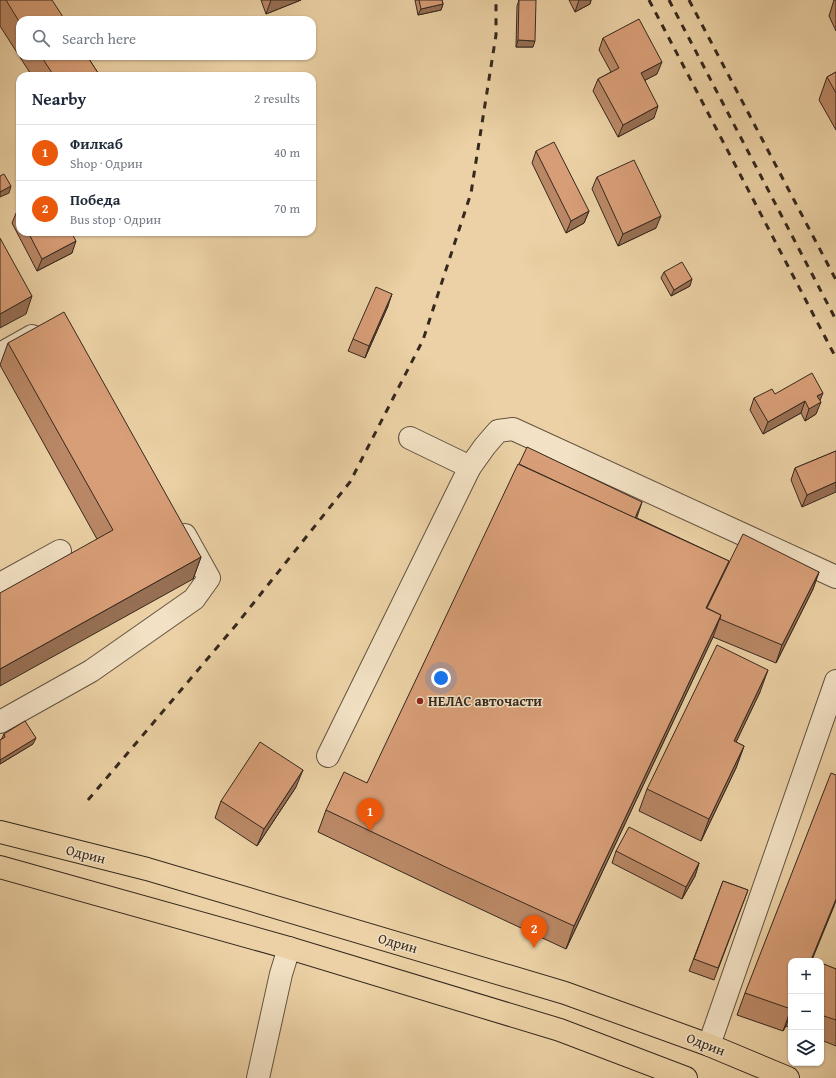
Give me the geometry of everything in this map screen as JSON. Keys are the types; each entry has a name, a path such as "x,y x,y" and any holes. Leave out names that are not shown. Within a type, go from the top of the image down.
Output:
{"main road":[{"name":"Одрин","path":"0,832 147,869 565,993 710,1045 788,1078"},
{"path":"0,867 289,948 560,1030 686,1078"}],"lane":[{"path":"0,354 47,327"},
{"path":"328,756 470,467 498,431 513,429 836,577"},
{"path":"410,438 470,467"},
{"path":"0,722 91,671 194,599 209,578 177,520"},
{"path":"0,584 60,552"},
{"path":"710,1045 836,681"},
{"path":"258,1078 281,974 289,948"}],"building":[{"path":"6,0 52,0 62,16 16,16"},
{"path":"419,0 442,0 443,4 421,9"},
{"path":"519,0 536,0 535,41 518,40"},
{"path":"639,19 662,62 641,73 658,106 623,125 598,79 619,68 603,38"},
{"path":"44,60 90,60 97,72 51,72"},
{"path":"836,72 836,93 827,77"},
{"path":"554,142 589,211 571,221 536,151"},
{"path":"634,160 661,216 623,234 597,177"},
{"path":"4,174 11,186 0,192 0,176"},
{"path":"30,236 73,236 76,241 42,259"},
{"path":"0,238 32,296 0,314"},
{"path":"682,262 692,279 674,290 664,272"},
{"path":"376,287 392,294 369,346 353,339"},
{"path":"64,312 201,557 0,669 0,593 113,530 8,343"},
{"path":"812,373 823,393 817,396 821,402 809,409 805,401 768,422 754,398 772,389 775,394"},
{"path":"527,447 642,502 635,518 519,464"},
{"path":"836,451 836,482 807,495 795,468"},
{"path":"518,464 729,561 706,608 721,615 574,926 326,810 344,772 367,783"},
{"path":"743,534 819,572 782,645 720,619 721,615 707,608"},
{"path":"717,645 768,670 734,741 744,746 709,819 647,789"},
{"path":"25,721 36,738 0,760 0,740 5,737 4,734"},
{"path":"260,742 303,770 264,829 221,801"},
{"path":"831,773 836,775 836,899 812,958 788,958 788,1008 745,993"},
{"path":"629,827 699,863 686,887 616,851"},
{"path":"723,881 748,890 718,968 694,959"},
{"path":"824,964 836,969 836,1020 824,1016"}],"railway":[{"path":"88,800 236,625 350,482 423,340 471,193 496,35 496,0"},
{"path":"649,0 836,358"},
{"path":"669,0 836,320"},
{"path":"689,0 836,280"}],"place":[{"name":"НЕЛАС авточасти","path":"420,701"},
{"name":"Филкаб","path":"370,831"},
{"name":"Победа","path":"534,948"}]}
